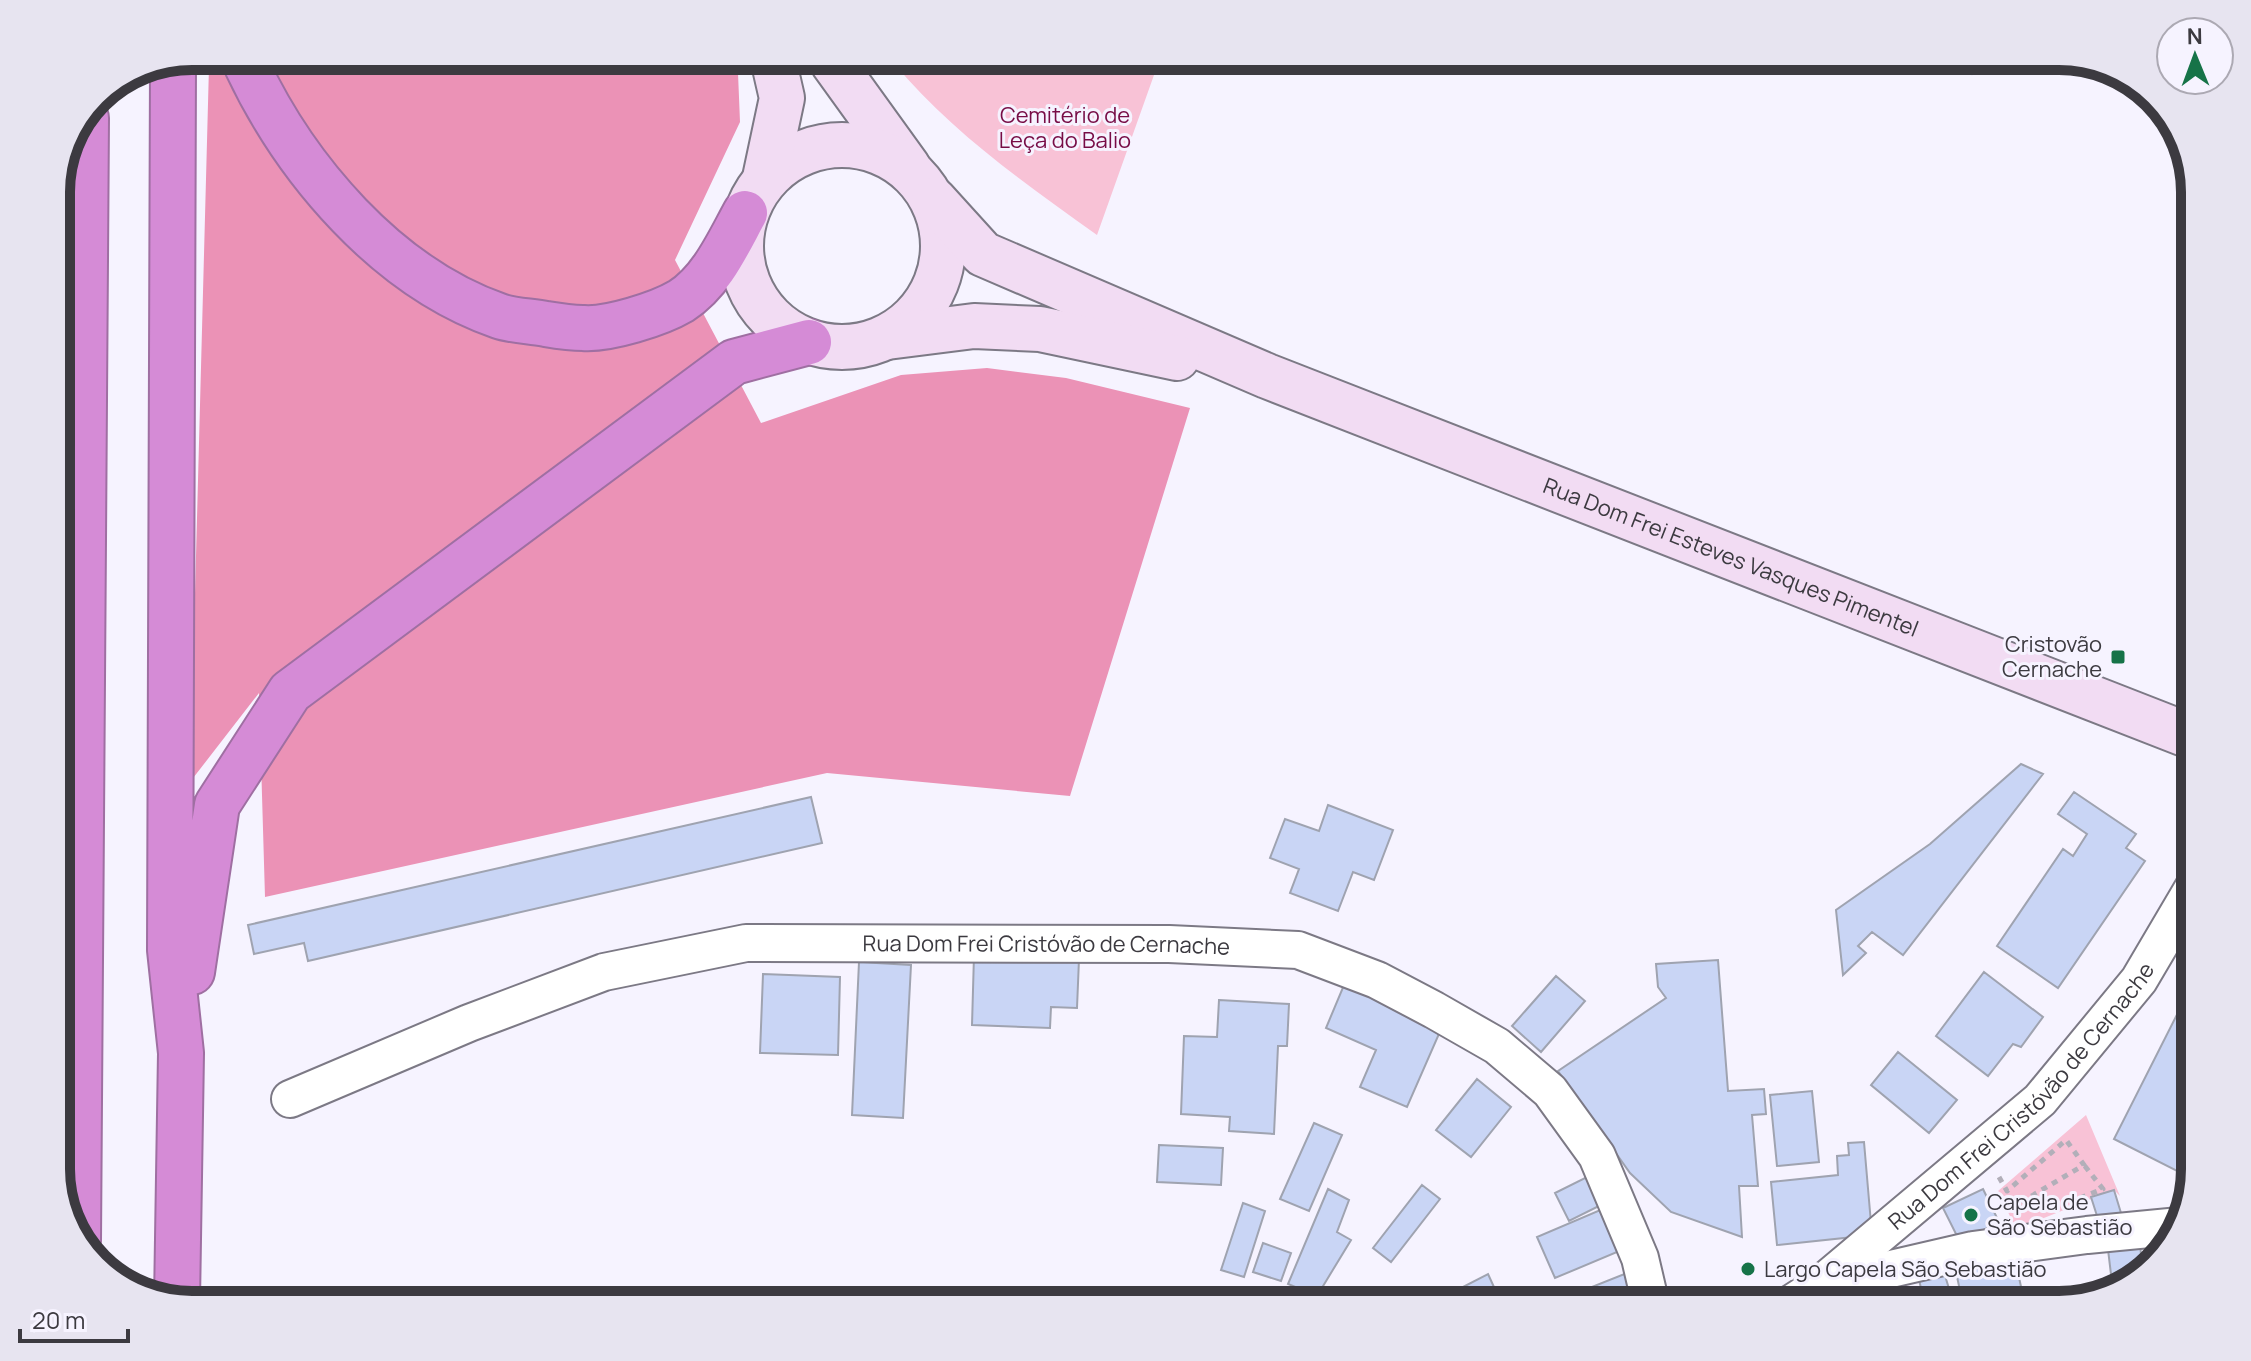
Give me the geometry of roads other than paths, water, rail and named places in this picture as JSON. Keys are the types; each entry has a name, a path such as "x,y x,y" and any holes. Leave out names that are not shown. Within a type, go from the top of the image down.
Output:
{"highway":[{"path":"249,70 302,160 338,203 398,259 442,291 501,317 585,329 620,323 682,300 713,270 755,196"},
{"path":"173,72 170,950 181,1053 177,1290"},
{"path":"78,1213 86,133"},
{"path":"181,1053 217,805 290,692 734,362 809,342"}],"main road":[{"path":"755,196 797,154 835,144 875,149 922,184 944,238 939,278 920,312 887,337 849,347 809,342 775,323 750,291 740,252 755,196 782,98 776,70"},
{"name":"Rua Dom Frei Esteves Vasques Pimentel","path":"838,70 922,184 983,254 1267,376 2181,733"},
{"name":"Rua Dom Frei Esteves Vasques Pimentel","path":"887,337 974,326 1040,329 1267,376"}],"street":[{"name":"Rua Dom Frei Cristóvão de Cernache","path":"1820,1285 2040,1100 2139,980 2181,909"},
{"name":"Rua Dom Frei Cristóvão de Cernache","path":"290,1099 469,1023 604,972 746,943 1169,944 1298,950 1377,980 1434,1010 1497,1046 1550,1091 1597,1156 1640,1258 1648,1291"},
{"path":"1811,1291 1820,1285 1973,1250 2166,1227"}],"place":[{"name":"Cristovão Cernache","path":"2118,657"},
{"name":"Capela de São Sebastião","path":"1971,1215"},
{"name":"Largo Capela São Sebastião","path":"1748,1269"}],"park label":[{"name":"Cemitério de Leça do Balio","path":"1065,128"}]}
